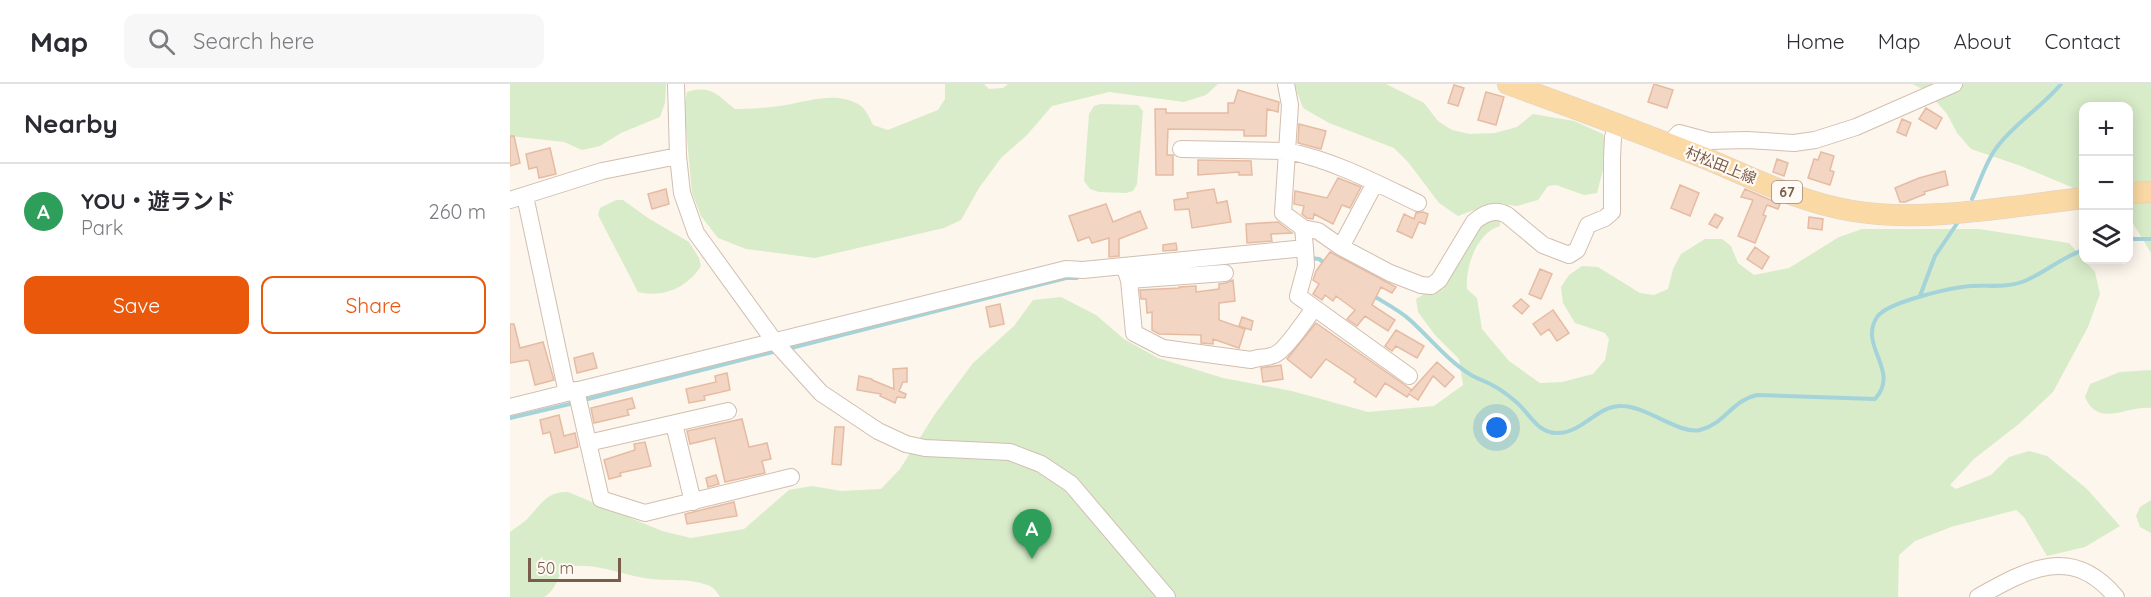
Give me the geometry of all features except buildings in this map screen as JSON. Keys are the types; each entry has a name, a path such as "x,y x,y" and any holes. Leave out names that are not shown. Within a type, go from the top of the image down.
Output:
{"main road":[{"name":"村松田上線","path":"1508,84 1618,123 1816,204 1854,212 1898,215 1929,214 2079,199"},
{"path":"2133,193 2151,192"}],"street":[{"path":"676,84 678,156 682,193 696,233 775,342 820,393 878,431 906,444 925,448 1010,452 1041,464 1071,484 1167,597"},
{"path":"1286,84 1290,105 1283,213 1303,228 1318,231 1341,247 1390,273 1421,285 1431,286 1439,280 1474,222 1482,215 1501,212 1543,244 1569,255 1577,250 1588,225 1612,213 1613,137 1618,123"},
{"path":"1669,144 1679,133 1709,141 1747,140 1794,143 1815,140 1856,127 1954,84"},
{"path":"1181,149 1287,151 1338,166 1418,202"},
{"path":"678,156 602,171 518,198 572,391 581,410 601,499 645,513 791,477"},
{"path":"1341,247 1375,183"},
{"path":"1303,228 1306,266 1298,296 1409,376"},
{"path":"1127,273 1305,248"},
{"path":"510,407 1066,269 1127,273 1225,273"},
{"path":"1127,273 1134,333 1163,348 1251,360 1263,356 1274,356 1283,350 1314,308"},
{"path":"588,443 728,411"},
{"path":"674,424 693,502"},
{"path":"1978,597 2005,582 2043,568 2063,565 2085,570 2105,584 2116,597"}],"green space":[{"path":"510,84 666,84 665,103 660,117 621,133 600,146 582,150 564,142 510,136"},
{"path":"945,84 984,84 989,89 1003,88 1008,84 1218,84 1206,95 1184,102 1109,92 1052,106 1027,135 1001,158 979,188 961,220 944,228 815,258 746,249 718,238 701,216 692,193 684,106 687,92 709,90 735,109 767,108 821,98 839,98 859,105 873,125 888,130 938,110 945,99"},
{"path":"1294,84 1386,84 1424,103 1438,121 1452,130 1470,134 1495,133 1517,127 1533,114 1574,121 1603,134 1607,154 1597,193 1584,195 1556,185 1548,186 1538,200 1517,206 1493,203 1458,216 1439,203 1408,162 1394,148 1329,123 1303,108"},
{"path":"1912,84 2151,84 2151,253 2133,224 2133,102 2079,102 2079,190 2021,166 1971,149 1957,133 1947,114 1927,91"},
{"path":"1101,104 1138,105 1143,111 1137,184 1133,191 1099,192 1090,189 1084,181 1089,114 1094,106"},
{"path":"616,200 623,200 689,242 701,266 689,280 674,290 656,294 638,292 598,215 600,208"},
{"path":"1486,218 1500,219 1500,226 1485,235 1479,243 1468,271 1467,289 1477,298 1482,329 1509,361 1540,383 1562,382 1593,374 1605,360 1609,339 1605,333 1575,323 1563,303 1561,287 1569,275 1582,266 1598,267 1640,293 1654,295 1668,289 1673,269 1681,254 1705,239 1722,239 1731,246 1738,263 1754,275 1789,268 1839,237 1862,229 1979,229 2069,243 2079,254 2079,264 2088,264 2095,272 2100,294 2088,327 2053,392 2020,423 1974,459 1950,485 1956,489 1991,475 2009,457 2029,451 2047,456 2087,489 2120,526 2085,547 2047,556 2024,517 2016,510 1951,527 1915,541 1899,555 1898,597 720,597 713,588 700,583 651,579 608,569 574,566 564,568 554,587 544,597 510,597 510,532 527,519 546,499 561,492 568,492 662,531 691,538 744,529 789,490 812,486 841,491 881,489 900,469 935,414 973,363 1014,326 1033,300 1061,297 1096,315 1124,339 1158,358 1223,378 1292,391 1368,412 1434,406 1463,385 1459,359 1435,335 1418,312 1416,299 1424,294 1443,289 1476,225"},
{"path":"2151,370 2151,408 2105,414 2091,407 2085,397 2090,384 2120,372"},
{"path":"2151,500 2151,533 2140,527 2136,516 2140,507"}],"waterway":[{"path":"1972,199 1986,165 1997,147 2061,84"},
{"path":"1920,296 1935,256 1958,222"},
{"path":"2133,239 2151,239"},
{"path":"1372,295 1406,316 1463,369 1510,397 1538,426 1549,432 1565,432 1574,429 1605,410 1622,406 1642,410 1673,425 1700,430 1716,423 1741,402 1757,395 1875,399 1882,388 1884,378 1872,338 1877,317 1883,311 1921,296 1951,289 2010,285 2022,282 2079,252"},
{"path":"1311,258 1319,259 1326,264"},
{"path":"787,349 1066,278 1077,278"},
{"path":"584,400 777,351"},
{"path":"510,418 574,403"}],"place":[{"name":"YOU・遊ランド","path":"1032,559"}]}
